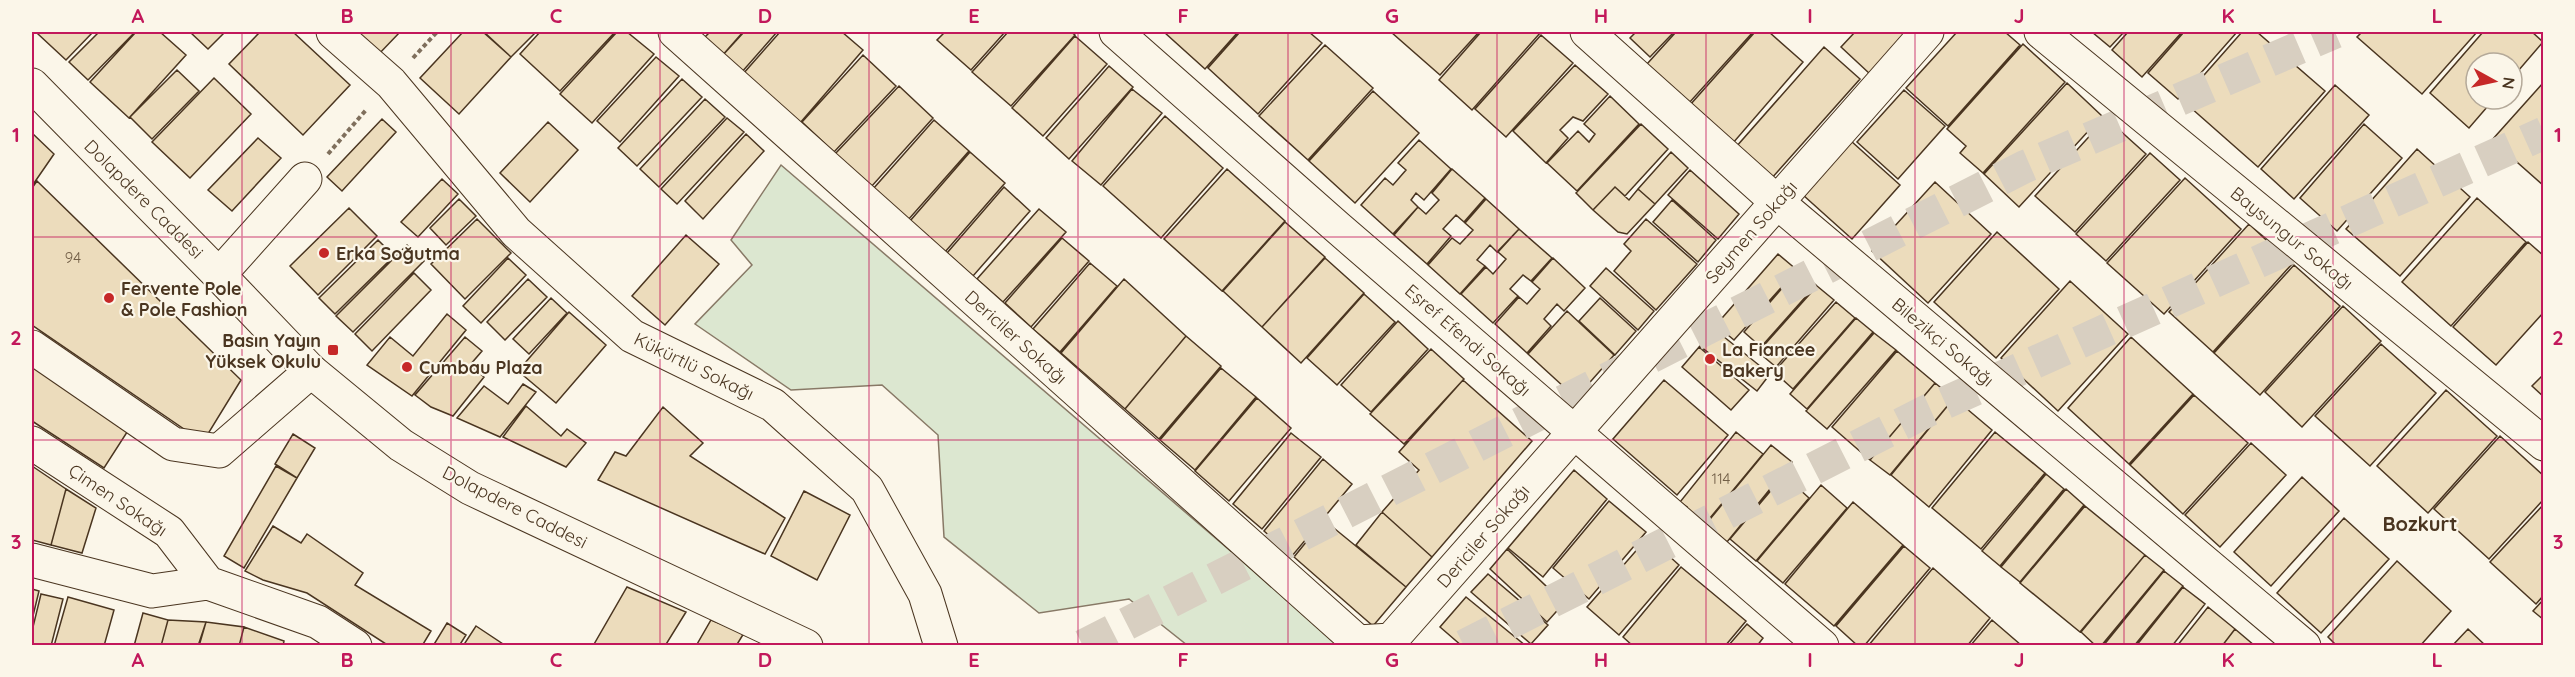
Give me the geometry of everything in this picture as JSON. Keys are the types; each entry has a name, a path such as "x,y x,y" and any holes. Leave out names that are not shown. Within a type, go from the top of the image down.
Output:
{"street":[{"name":"Kükürtlü Sokağı","path":"333,32 391,83 516,232 632,336 773,405 867,489 925,594 941,645"},
{"name":"Dericiler Sokağı","path":"675,32 1358,642 1391,640 1575,432"},
{"name":"Eşref Efendi Sokağı","path":"1116,32 1336,227 1822,645"},
{"name":"Bilezikçi Sokağı","path":"1587,32 1777,202 2304,645"},
{"name":"Seymen Sokağı","path":"1575,432 1927,32"},
{"name":"Baysungur Sokağı","path":"2041,32 2544,444"},
{"name":"Dolapdere Caddesi","path":"32,85 311,371 401,445 470,488 806,645"},
{"path":"219,275 305,179"},
{"path":"32,347 173,444 219,451 311,371"},
{"name":"Çimen Sokağı","path":"32,443 169,532 208,583"},
{"path":"32,560 152,591 208,583 318,622 355,645"}],"green space":[{"path":"781,165 1340,645 1187,645 1129,599 1039,613 944,537 938,435 882,385 791,390 695,324 752,265 731,240"}],"building":[{"path":"40,32 93,32 66,60 38,34"},
{"path":"99,32 135,32 88,80 69,62"},
{"path":"136,32 160,32 186,55 129,118 90,82"},
{"path":"190,32 225,32 208,49"},
{"path":"260,32 293,32 350,85 303,135 229,64"},
{"path":"353,32 400,32 377,56"},
{"path":"463,32 483,32 511,57 459,114 420,78"},
{"path":"484,32 536,32 511,57"},
{"path":"540,32 615,32 560,91 520,54"},
{"path":"617,32 627,32 654,54 592,123 560,94"},
{"path":"710,32 743,32 721,57 702,40"},
{"path":"744,32 777,32 741,73 722,56"},
{"path":"780,32 842,32 863,50 800,123 743,74"},
{"path":"945,32 1005,32 971,70 937,40"},
{"path":"1008,32 1071,32 1075,35 1011,106 972,72"},
{"path":"1164,32 1238,32 1205,69"},
{"path":"1240,32 1309,32 1322,43 1258,114 1208,68"},
{"path":"1391,32 1479,32 1440,75"},
{"path":"1481,32 1541,32 1472,110 1439,80"},
{"path":"1636,32 1674,32 1650,57 1630,38"},
{"path":"1676,32 1753,32 1689,103 1647,64"},
{"path":"1755,32 1769,32 1803,62 1733,143 1690,105"},
{"path":"1855,32 1909,32 1870,74 1841,47"},
{"path":"1957,32 2005,32 2020,45 1948,126 1906,88"},
{"path":"2092,32 2124,32 2110,47"},
{"path":"2128,32 2182,32 2142,77 2112,50"},
{"path":"2184,32 2237,32 2178,99 2148,73"},
{"path":"2242,32 2257,32 2325,91 2258,167 2182,100"},
{"path":"2362,32 2477,32 2422,94 2357,37"},
{"path":"2483,32 2532,32 2543,42 2524,64 2524,51 2466,51"},
{"path":"1541,35 1573,63 1506,137 1475,109"},
{"path":"1075,36 1107,64 1043,136 1012,108"},
{"path":"2023,44 2065,82 1983,173 1960,153 1966,146 1947,129"},
{"path":"1325,45 1373,88 1308,160 1259,116"},
{"path":"1824,47 1860,79 1771,179 1736,147"},
{"path":"2464,54 2464,111 2484,111 2469,128 2430,93"},
{"path":"863,55 896,86 834,152 802,122"},
{"path":"656,57 679,76 620,142 597,121"},
{"path":"1575,65 1608,94 1583,121 1573,117 1560,130 1568,138 1546,163 1513,131"},
{"path":"1109,66 1133,87 1069,159 1046,138"},
{"path":"177,70 199,91 152,139 130,117"},
{"path":"214,78 251,114 190,178 152,142"},
{"path":"682,79 702,97 637,166 618,148"},
{"path":"2544,82 2544,186 2492,140 2518,111 2524,111 2524,104"},
{"path":"2067,83 2102,116 2019,207 1984,174"},
{"path":"2335,85 2369,115 2294,199 2261,169"},
{"path":"899,86 933,118 871,187 835,154"},
{"path":"1132,89 1162,113 1101,185 1072,161"},
{"path":"1904,90 1945,126 1898,179 1857,142"},
{"path":"1373,91 1419,133 1355,203 1309,161"},
{"path":"1610,96 1639,124 1577,191 1547,163 1578,131 1589,142 1595,134 1584,124"},
{"path":"705,99 725,117 659,187 640,169"},
{"path":"1165,116 1223,168 1161,238 1103,186"},
{"path":"727,118 744,132 677,204 661,189"},
{"path":"2106,118 2146,154 2075,232 2035,196"},
{"path":"382,119 396,132 342,191 327,177"},
{"path":"934,120 969,151 908,220 873,189"},
{"path":"548,122 578,150 530,202 500,173"},
{"path":"1641,124 1668,149 1625,196 1615,187 1593,210 1576,193"},
{"path":"2364,124 2402,158 2337,231 2300,198"},
{"path":"32,133 54,154 32,186"},
{"path":"746,134 764,151 703,219 685,201"},
{"path":"258,138 281,158 232,211 208,190"},
{"path":"1419,140 1451,169 1424,200 1416,193 1411,200 1418,207 1393,234 1361,205 1385,178 1393,185 1406,170 1398,163"},
{"path":"1851,141 1900,185 1852,239 1803,195"},
{"path":"2417,149 2470,197 2400,276 2346,229"},
{"path":"970,152 1005,183 945,252 910,221"},
{"path":"1671,152 1688,168 1655,204 1638,189"},
{"path":"2150,153 2180,180 2106,261 2076,234"},
{"path":"1227,169 1285,221 1222,291 1164,239"},
{"path":"1452,169 1485,198 1464,222 1456,215 1443,229 1451,236 1427,264 1394,235 1418,207 1426,214 1439,200 1432,193"},
{"path":"1690,170 1739,214 1718,239 1668,195"},
{"path":"2185,178 2241,229 2164,314 2107,263"},
{"path":"442,179 458,194 418,237 401,222"},
{"path":"37,181 241,380 203,442 32,325 32,188"},
{"path":"1935,182 1991,234 1928,303 1872,251"},
{"path":"1004,187 1030,211 973,276 947,253"},
{"path":"1615,187 1629,200 1638,189 1655,204 1627,234 1618,232 1593,210"},
{"path":"2477,198 2526,242 2451,326 2402,282"},
{"path":"459,199 476,216 446,245 430,228"},
{"path":"1486,199 1519,229 1497,252 1490,245 1477,260 1485,266 1460,294 1428,265 1452,238 1460,244 1473,230 1465,223"},
{"path":"1672,200 1716,240 1698,262 1653,222"},
{"path":"349,208 377,236 318,295 290,266"},
{"path":"1039,209 1066,232 1003,302 977,279"},
{"path":"477,219 511,253 465,299 431,264"},
{"path":"1646,219 1697,264 1656,310 1614,271 1631,251 1624,244"},
{"path":"1285,222 1325,257 1262,327 1223,291"},
{"path":"2249,224 2292,264 2213,352 2169,312"},
{"path":"1519,229 1552,258 1531,281 1523,275 1510,289 1518,296 1493,323 1461,294 1486,267 1493,274 1506,259 1498,252"},
{"path":"1997,232 2059,289 1996,358 1934,302"},
{"path":"686,235 719,264 665,325 632,296"},
{"path":"1062,238 1089,261 1031,327 1005,303"},
{"path":"378,240 394,256 335,314 319,298"},
{"path":"2528,242 2544,256 2544,312 2496,365 2453,327"},
{"path":"407,245 424,261 353,332 336,316"},
{"path":"1778,254 1797,270 1734,340 1716,325"},
{"path":"508,258 526,275 481,323 463,306"},
{"path":"1325,258 1364,293 1301,363 1262,327"},
{"path":"1553,258 1585,288 1564,311 1557,304 1544,319 1551,326 1527,353 1495,324 1519,297 1527,304 1540,289 1532,282"},
{"path":"1090,263 1117,286 1060,352 1033,329"},
{"path":"2294,265 2340,306 2260,395 2214,353"},
{"path":"1606,268 1654,311 1638,330 1590,286"},
{"path":"1798,270 1816,285 1761,347 1744,332"},
{"path":"414,273 431,290 372,351 355,334"},
{"path":"528,279 547,297 505,340 487,322"},
{"path":"1124,279 1186,336 1125,409 1061,353"},
{"path":"2070,281 2128,334 2058,411 2001,358"},
{"path":"1817,286 1834,300 1776,367 1758,352"},
{"path":"1364,294 1395,322 1337,385 1307,358"},
{"path":"551,298 567,313 529,354 513,339"},
{"path":"1600,298 1636,331 1615,355 1579,321"},
{"path":"1836,302 1855,318 1793,389 1774,372"},
{"path":"2343,306 2381,341 2302,427 2265,392"},
{"path":"1567,311 1614,355 1576,398 1528,354"},
{"path":"569,312 606,345 556,403 518,371"},
{"path":"447,314 466,330 412,396 367,365 390,337 413,356"},
{"path":"1856,318 1873,332 1807,409 1790,394"},
{"path":"1398,321 1428,349 1371,412 1341,385"},
{"path":"1713,328 1770,374 1757,391 1700,346"},
{"path":"1874,333 1896,350 1827,429 1806,411"},
{"path":"1186,336 1221,366 1159,439 1125,409"},
{"path":"465,337 482,351 470,365 484,377 453,416 431,407 415,395"},
{"path":"2131,337 2193,394 2129,464 2068,408"},
{"path":"2381,344 2436,393 2370,466 2315,416"},
{"path":"1699,347 1749,390 1731,410 1682,367"},
{"path":"1431,349 1464,379 1404,444 1370,414"},
{"path":"1897,351 1935,383 1870,460 1832,427"},
{"path":"32,362 131,426 104,468 32,421"},
{"path":"1221,368 1256,397 1195,470 1160,440"},
{"path":"2544,374 2544,397 2532,386"},
{"path":"1463,380 1532,441 1432,557 1382,512 1419,470 1399,452"},
{"path":"1664,380 1728,435 1677,495 1613,439"},
{"path":"1935,383 1954,398 1890,475 1870,460"},
{"path":"523,384 536,392 500,437 457,418 484,386 508,404"},
{"path":"2446,390 2497,436 2428,513 2377,466"},
{"path":"2194,395 2248,443 2183,514 2130,465"},
{"path":"1257,398 1291,428 1229,501 1195,471"},
{"path":"1954,398 1992,430 1929,507 1891,475"},
{"path":"526,406 561,436 567,429 586,443 566,467 503,437"},
{"path":"663,407 703,443 690,456 785,518 765,554 598,480 615,452 626,456"},
{"path":"1736,432 1763,454 1705,524 1683,512 1687,507 1680,502"},
{"path":"1995,432 2045,473 1981,549 1932,508"},
{"path":"1291,433 1321,457 1262,529 1233,504"},
{"path":"293,434 315,448 297,478 275,464"},
{"path":"2500,436 2544,476 2544,499 2489,559 2434,509"},
{"path":"2251,443 2286,475 2220,547 2185,515"},
{"path":"1771,445 1792,462 1727,542 1706,524"},
{"path":"1323,459 1352,484 1292,556 1264,531"},
{"path":"32,466 66,489 51,545 32,540"},
{"path":"276,466 297,478 244,568 224,556"},
{"path":"1574,470 1607,499 1543,577 1508,548"},
{"path":"2046,474 2064,489 2000,566 1982,551"},
{"path":"1784,475 1809,498 1756,561 1730,539"},
{"path":"2302,477 2339,511 2271,586 2234,552"},
{"path":"1821,485 1847,508 1783,583 1757,561"},
{"path":"66,489 96,508 82,553 51,545"},
{"path":"2066,489 2084,505 2020,582 2001,567"},
{"path":"804,491 850,515 817,580 771,556"},
{"path":"1609,501 1646,532 1589,599 1553,568"},
{"path":"1853,502 1903,545 1834,626 1785,584"},
{"path":"2544,504 2544,595 2536,604 2490,562"},
{"path":"2085,506 2145,555 2080,632 2020,583"},
{"path":"1382,512 1432,557 1406,587 1356,545"},
{"path":"2344,518 2389,559 2321,633 2277,593"},
{"path":"1324,520 1406,587 1373,626 1294,557"},
{"path":"273,526 301,543 307,534 363,573 355,585 431,631 422,646 389,646 307,593 263,580 245,571"},
{"path":"1648,537 1679,565 1619,635 1587,607"},
{"path":"1904,546 1930,568 1864,646 1858,646 1836,626"},
{"path":"1507,549 1564,603 1547,622 1490,569"},
{"path":"2145,555 2164,570 2101,646 2096,646 2081,632"},
{"path":"2397,561 2451,611 2420,646 2337,646 2328,637"},
{"path":"1681,567 1746,621 1725,646 1633,646 1623,637"},
{"path":"1933,568 1990,618 1967,646 1868,646"},
{"path":"2164,571 2183,586 2134,646 2103,646"},
{"path":"1488,574 1548,625 1531,644 1471,592"},
{"path":"627,587 686,612 665,646 593,646"},
{"path":"2183,587 2205,604 2172,646 2136,646"},
{"path":"32,589 39,591 32,620"},
{"path":"41,594 63,599 51,646 32,646 32,631"},
{"path":"68,597 114,610 104,646 54,646"},
{"path":"1466,597 1526,646 1462,646 1440,627"},
{"path":"2544,599 2544,620 2533,611"},
{"path":"2208,607 2235,629 2222,646 2177,646"},
{"path":"143,613 168,620 161,646 134,646"},
{"path":"168,620 206,622 198,646 161,646"},
{"path":"711,620 744,633 736,646 696,646"},
{"path":"1992,620 2021,645 1970,646"},
{"path":"206,622 244,627 239,646 199,646"},
{"path":"447,623 466,635 459,646 433,646"},
{"path":"1747,624 1763,638 1757,646 1728,646"},
{"path":"476,626 506,646 463,646"},
{"path":"244,627 284,641 283,646 239,646"},
{"path":"2235,629 2255,646 2222,646"},
{"path":"2468,629 2486,646 2452,646"}],"tunnel":[{"path":"1083,646 2024,167 2335,32"},
{"path":"1464,646 1929,410 2544,133"}],"place":[{"name":"Erka Soğutma","path":"324,253"},
{"name":"Fervente Pole & Pole Fashion","path":"109,298"},
{"name":"Basın Yayın Yüksek Okulu","path":"333,350"},
{"name":"La Fiancee Bakery","path":"1710,359"},
{"name":"Cumbau Plaza","path":"407,367"}],"district":[{"name":"Bozkurt","path":"2420,523"}]}
